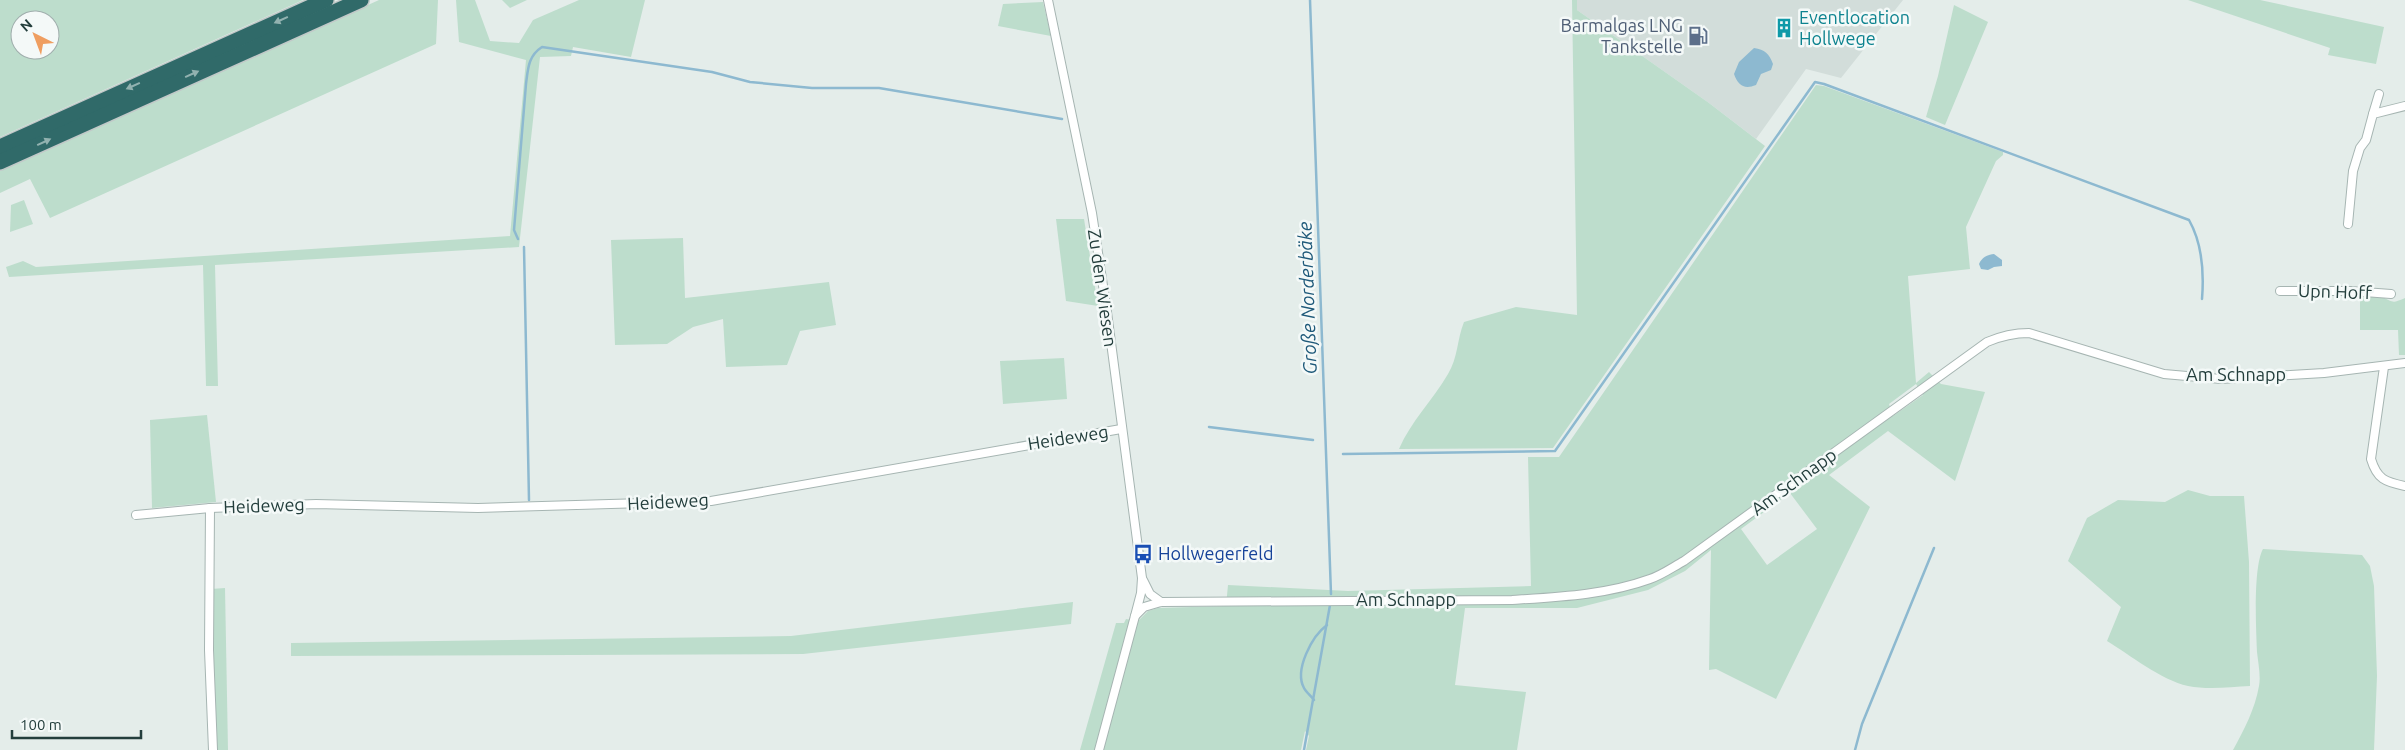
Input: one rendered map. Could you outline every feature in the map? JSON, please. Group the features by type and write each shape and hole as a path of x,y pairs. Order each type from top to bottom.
{"highway":[{"path":"0,147 326,0"},
{"path":"0,162 361,0"}],"street":[{"name":"Zu den Wiesen","path":"1048,0 1092,213 1142,578"},
{"path":"2348,224 2353,171 2360,148 2366,140 2379,94"},
{"path":"2373,114 2405,106"},
{"name":"Upn Hoff","path":"2280,291 2351,291 2391,294"},
{"name":"Am Schnapp","path":"1135,616 1144,608 1161,602 1512,600 1569,597 1622,588 1652,578 1684,560 1987,342 2002,335 2029,332 2164,374 2221,379 2405,364"},
{"path":"2384,367 2371,459 2376,473 2385,481 2405,486"},
{"name":"Heideweg","path":"136,515 210,508 316,504 478,508 711,501 1121,429"},
{"name":"Heideweg","path":"210,508 209,650 213,750"},
{"path":"1142,578 1150,594 1161,602"},
{"path":"1099,750 1141,593 1142,578"}],"shaded area":[{"path":"1577,0 1903,0 1841,78 1806,69 1756,139 1709,103 1577,10"}],"green space":[{"path":"0,0 303,0 0,137"},
{"path":"379,0 438,0 436,44 50,218 30,179 0,193 0,171"},
{"path":"456,0 475,0 490,41 519,43 533,20 579,0 645,0 631,57 573,47 571,56 540,57 519,247 215,265 218,386 206,386 203,265 9,277 6,267 23,261 36,267 510,236 526,60 459,42"},
{"path":"502,0 527,0 510,8"},
{"path":"1572,0 1577,0 1577,10 1709,103 1765,146 1553,448 1399,449 1410,429 1451,368 1464,322 1516,307 1577,315"},
{"path":"2188,0 2260,0 2384,27 2376,64 2328,55 2330,48"},
{"path":"1043,2 1051,36 998,26 1003,4"},
{"path":"1954,5 1988,22 1945,125 1926,117 1938,76"},
{"path":"1816,85 1824,86 2003,152 2003,155 1996,161 1966,227 1970,269 1908,276 1916,383 1929,372 1941,384 1985,392 1955,481 1888,431 1829,475 1870,507 1776,699 1716,669 1709,670 1711,550 1685,571 1648,590 1577,608 1465,608 1455,685 1526,692 1517,750 1306,750 1309,736 1305,731 1301,750 1080,750 1116,623 1124,623 1126,619 1138,621 1148,611 1158,608 1226,606 1228,585 1348,591 1531,586 1528,457 1559,457","holes":["1916,384 1923,395 1893,416 1889,404","1790,493 1817,529 1767,565 1741,529"]},
{"path":"24,200 33,224 10,232 11,205"},
{"path":"1056,219 1084,219 1098,306 1066,301"},
{"path":"683,238 685,298 829,282 836,325 800,331 787,365 726,367 723,319 693,327 667,344 615,345 611,240"},
{"path":"2360,294 2380,296 2393,302 2405,298 2405,355 2399,355 2398,330 2360,330"},
{"path":"1064,358 1067,399 1003,404 1000,361"},
{"path":"207,415 216,502 152,508 150,420"},
{"path":"2188,490 2210,496 2244,496 2249,562 2250,686 2203,688 2178,683 2157,673 2107,641 2121,607 2068,561 2087,518 2118,500 2165,502"},
{"path":"2263,549 2362,555 2370,566 2374,586 2377,676 2374,750 2233,750 2252,711 2259,686 2256,583"},
{"path":"225,588 228,750 208,750 211,589"},
{"path":"1073,602 1071,624 803,654 291,656 291,643 791,636"}],"water":[{"path":"1754,48 1766,53 1773,64 1771,70 1761,74 1756,85 1745,87 1737,81 1734,74 1739,62"},
{"path":"1994,254 2002,260 2002,266 1988,270 1981,269 1979,264 1982,260"}],"waterway":[{"name":"Große Norderbäke","path":"1310,0 1331,594"},
{"path":"518,239 514,230 528,68 534,54 542,47 712,72 750,82 812,88 879,88 1062,119"},
{"path":"1343,454 1555,451 1815,82 2189,220 2197,239 2201,259 2202,299"},
{"path":"524,247 529,500"},
{"path":"1209,427 1313,440"},
{"path":"1855,750 1862,724 1934,548"},
{"name":"Große Norderbäke","path":"1304,750 1330,605"},
{"name":"Große Norderbäke","path":"1314,700 1304,688 1301,672 1310,645 1327,625"}],"place":[{"name":"Eventlocation Hollwege","path":"1784,28"},
{"name":"Barmalgas LNG Tankstelle","path":"1698,36"},
{"name":"Hollwegerfeld","path":"1143,554"}]}
